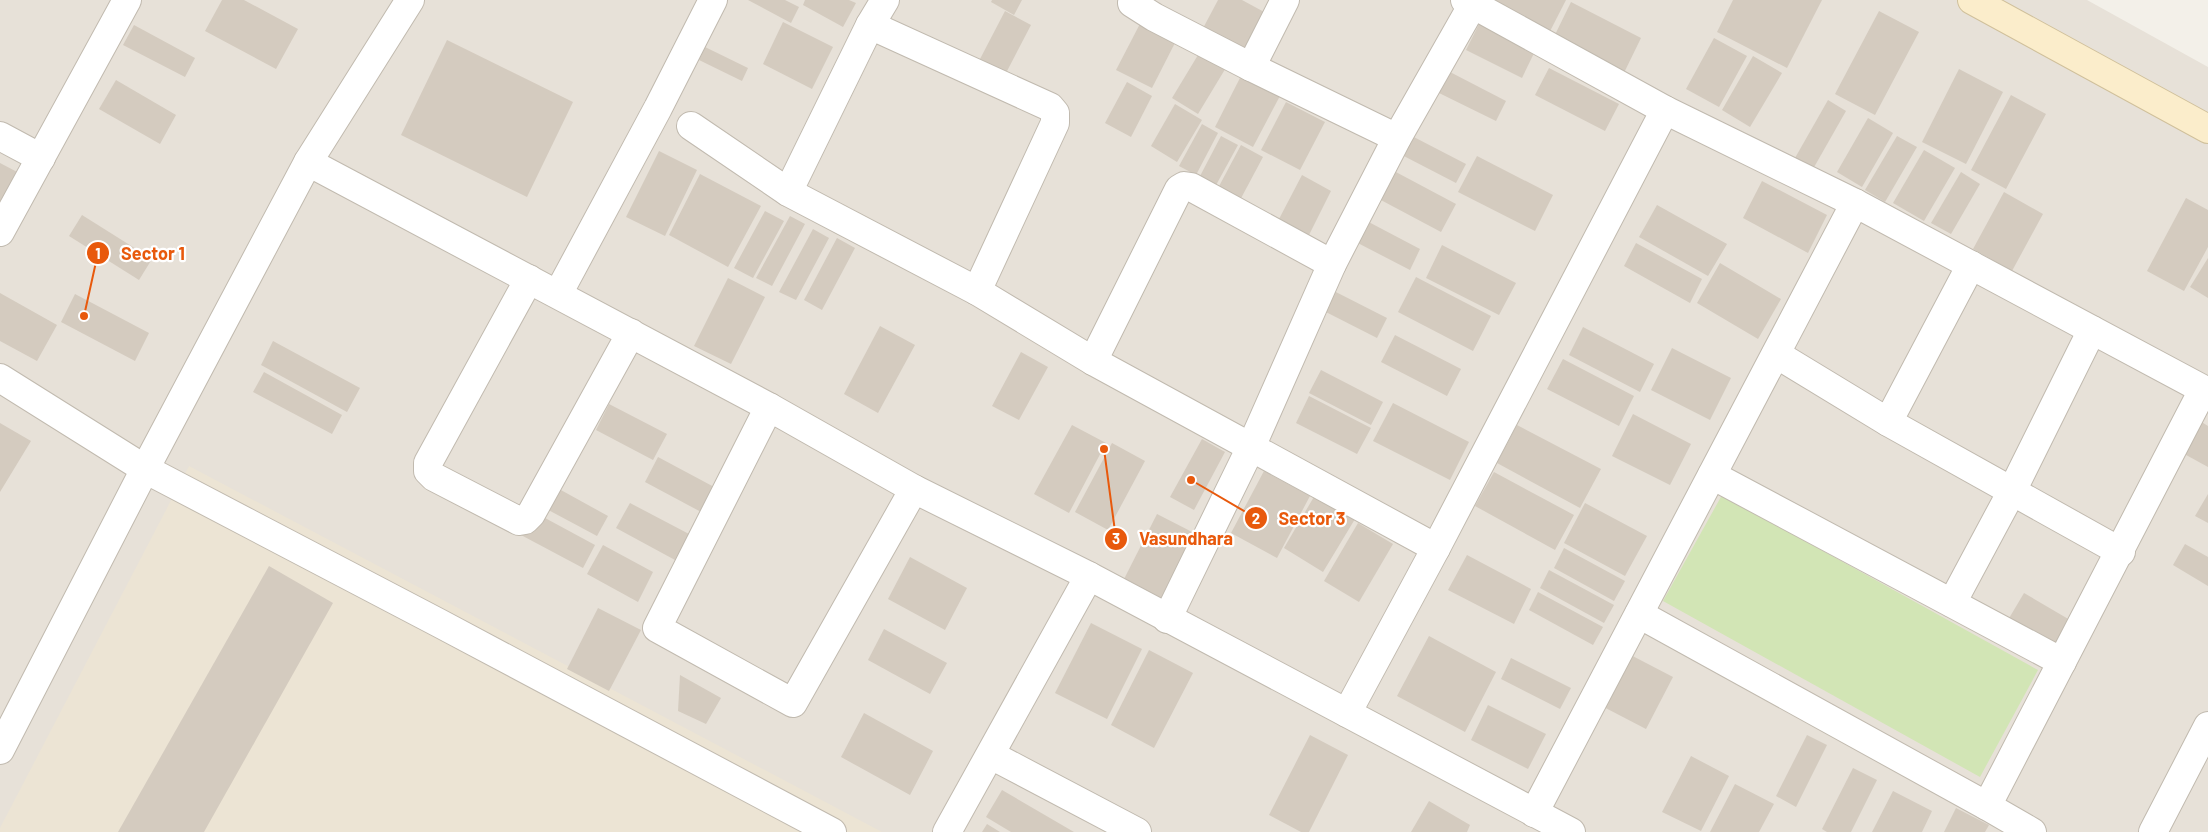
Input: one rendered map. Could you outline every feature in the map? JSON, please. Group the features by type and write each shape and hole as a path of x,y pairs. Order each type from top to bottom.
{"main road":[{"path":"1972,0 2208,129"}],"street":[{"path":"0,232 127,0"},
{"path":"0,750 145,469 308,162 410,0"},
{"path":"558,294 658,108 713,0"},
{"path":"788,192 870,25 885,0"},
{"path":"1251,67 1285,0"},
{"path":"1131,1 1154,17 1251,67 1397,138"},
{"path":"1167,619 1251,447 1332,264 1469,2 1665,110 1855,203 2206,391 1987,806"},
{"path":"870,25 1050,107 1055,114 1055,123 978,292"},
{"path":"1347,713 1436,548 1665,110"},
{"path":"691,126 788,192 978,292 1093,361 1436,548"},
{"path":"0,136 41,158"},
{"path":"308,162 769,407 914,489 1090,576 1167,619 1570,832"},
{"path":"1093,361 1179,189 1184,186 1191,187 1332,264"},
{"path":"1534,813 1855,203"},
{"path":"1888,422 1971,265"},
{"path":"530,279 428,463 428,471 434,478 520,521 525,520 531,514 631,333"},
{"path":"1952,604 2012,491 2092,330"},
{"path":"1776,354 1888,422 2121,552"},
{"path":"0,378 145,469 439,622 832,832"},
{"path":"769,407 657,628 793,703 914,489"},
{"path":"1712,475 2062,662"},
{"path":"947,832 1090,576"},
{"path":"1639,614 2032,832"},
{"path":"2153,832 2208,726"},
{"path":"991,755 1137,832"}],"shaded area":[{"path":"0,0 2087,0 2208,67 2208,832 0,832"},
{"path":"189,466 882,832 0,832 0,828"}],"green space":[{"path":"1722,495 2038,670 1980,777 1663,601"}],"building":[{"path":"222,0 244,0 298,29 276,69 205,31"},
{"path":"748,0 785,0 799,7 791,23"},
{"path":"805,0 849,0 856,3 843,27 803,5"},
{"path":"992,0 1022,0 1014,15 991,2"},
{"path":"1218,0 1242,0 1275,18 1252,60 1201,32"},
{"path":"1482,0 1566,0 1545,41"},
{"path":"1733,0 1822,0 1787,68 1717,32"},
{"path":"1571,2 1641,38 1620,81 1550,45"},
{"path":"1005,11 1031,25 1006,73 980,59"},
{"path":"1879,11 1919,32 1875,115 1835,94"},
{"path":"1143,18 1178,37 1152,88 1116,70"},
{"path":"1482,18 1537,47 1522,78 1466,50"},
{"path":"783,22 833,47 812,89 763,64"},
{"path":"134,25 195,58 185,77 123,45"},
{"path":"1714,38 1747,56 1719,107 1686,89"},
{"path":"447,40 573,102 527,197 401,135"},
{"path":"705,47 748,68 742,81 699,60"},
{"path":"1201,50 1227,66 1198,114 1172,98"},
{"path":"1753,56 1782,73 1750,127 1722,110"},
{"path":"1549,68 1619,104 1605,131 1535,95"},
{"path":"1959,69 2003,92 1966,164 1922,142"},
{"path":"1450,72 1506,101 1496,121 1439,93"},
{"path":"1242,74 1281,94 1253,147 1215,127"},
{"path":"116,80 176,115 160,144 99,109"},
{"path":"1127,82 1152,96 1131,137 1105,123"},
{"path":"2011,95 2046,114 2006,189 1971,170"},
{"path":"1828,100 1846,111 1813,169 1795,158"},
{"path":"1286,102 1325,122 1300,170 1261,150"},
{"path":"1175,104 1202,120 1177,162 1151,146"},
{"path":"1868,118 1893,133 1862,187 1837,172"},
{"path":"1202,124 1218,133 1196,175 1179,166"},
{"path":"1408,134 1466,164 1456,183 1398,153"},
{"path":"1221,136 1238,145 1215,187 1199,178"},
{"path":"1897,136 1917,147 1885,202 1865,190"},
{"path":"1241,145 1263,157 1239,202 1217,190"},
{"path":"1924,150 1955,168 1924,221 1893,203"},
{"path":"659,151 697,170 665,236 626,217"},
{"path":"1477,156 1553,195 1535,231 1458,192"},
{"path":"0,163 21,174 0,215"},
{"path":"1394,171 1456,204 1441,232 1379,199"},
{"path":"1961,172 1980,184 1951,234 1931,223"},
{"path":"700,174 761,206 728,267 669,235"},
{"path":"1302,175 1331,191 1309,235 1279,219"},
{"path":"1762,181 1827,215 1808,253 1743,218"},
{"path":"2004,192 2043,214 2012,271 1973,249"},
{"path":"2186,198 2208,210 2208,247 2184,291 2147,271"},
{"path":"1657,205 1727,244 1708,276 1639,237"},
{"path":"765,211 784,221 753,278 734,268"},
{"path":"82,215 152,259 139,280 69,236"},
{"path":"790,216 805,224 772,286 756,278"},
{"path":"1363,219 1420,249 1410,270 1352,240"},
{"path":"813,229 829,238 796,300 779,292"},
{"path":"837,238 855,248 822,310 804,300"},
{"path":"1636,243 1702,279 1690,303 1624,266"},
{"path":"1442,245 1516,283 1499,315 1426,278"},
{"path":"2208,258 2208,298 2190,287"},
{"path":"1720,263 1781,299 1758,339 1697,303"},
{"path":"1416,277 1491,316 1473,351 1398,312"},
{"path":"728,278 765,297 731,364 694,346"},
{"path":"1328,288 1387,318 1377,338 1318,308"},
{"path":"0,293 57,325 37,361 0,341"},
{"path":"75,294 149,333 135,361 61,322"},
{"path":"880,326 915,345 878,413 844,394"},
{"path":"1583,327 1654,364 1640,392 1569,355"},
{"path":"1395,335 1461,369 1447,396 1381,362"},
{"path":"273,341 360,388 347,412 261,365"},
{"path":"1672,348 1731,378 1710,420 1651,390"},
{"path":"1021,352 1048,367 1019,420 992,406"},
{"path":"1563,359 1634,396 1619,426 1547,389"},
{"path":"1321,370 1383,402 1371,425 1309,393"},
{"path":"264,372 342,415 332,434 253,392"},
{"path":"1309,396 1371,428 1357,454 1296,423"},
{"path":"1393,403 1469,442 1450,480 1373,441"},
{"path":"609,404 667,434 653,460 596,430"},
{"path":"1633,414 1691,444 1670,485 1612,456"},
{"path":"2195,418 2208,426 2208,467 2177,450"},
{"path":"0,423 31,441 0,492"},
{"path":"1072,425 1106,443 1069,513 1034,494"},
{"path":"1517,425 1601,469 1580,508 1497,463"},
{"path":"1202,439 1225,452 1194,510 1170,497"},
{"path":"1112,443 1145,461 1108,530 1075,512"},
{"path":"658,457 716,488 703,513 645,482"},
{"path":"1264,471 1310,496 1277,558 1231,533"},
{"path":"1494,472 1574,515 1555,550 1475,506"},
{"path":"550,484 608,516 597,536 539,505"},
{"path":"2208,494 2208,523 2195,516"},
{"path":"1315,495 1355,519 1323,572 1284,548"},
{"path":"630,503 689,534 675,560 616,528"},
{"path":"1585,503 1647,536 1625,576 1564,543"},
{"path":"534,512 595,545 583,568 521,535"},
{"path":"1157,514 1200,536 1163,607 1121,585"},
{"path":"1358,523 1393,544 1359,602 1324,581"},
{"path":"2185,544 2208,557 2208,586 2173,565"},
{"path":"603,545 653,572 638,602 587,574"},
{"path":"1564,548 1625,581 1614,601 1554,568"},
{"path":"1467,555 1531,589 1514,624 1448,590"},
{"path":"910,557 967,588 945,630 888,599"},
{"path":"269,566 333,603 204,832 118,832"},
{"path":"1549,570 1614,605 1604,623 1540,588"},
{"path":"1538,592 1603,627 1593,645 1529,610"},
{"path":"2024,593 2070,620 2052,652 2005,625"},
{"path":"598,608 641,630 609,691 567,669"},
{"path":"1091,623 1142,649 1107,719 1055,693"},
{"path":"884,629 947,663 930,694 868,660"},
{"path":"1429,636 1496,672 1465,732 1397,696"},
{"path":"1149,650 1193,673 1154,748 1111,725"},
{"path":"1623,651 1673,677 1646,729 1596,703"},
{"path":"1511,658 1571,688 1560,709 1501,679"},
{"path":"680,675 721,698 706,724 678,711"},
{"path":"1488,705 1546,734 1528,769 1471,740"},
{"path":"864,713 933,751 910,795 841,757"},
{"path":"1310,735 1348,755 1309,832 1301,832 1269,815"},
{"path":"1807,735 1827,745 1796,807 1776,796"},
{"path":"1691,756 1729,776 1701,831 1662,812"},
{"path":"1853,768 1877,780 1851,832 1827,832 1822,829"},
{"path":"1735,784 1774,804 1759,832 1710,832"},
{"path":"1002,790 1074,832 1011,832 986,817"},
{"path":"1893,791 1932,811 1922,832 1872,832"},
{"path":"1429,801 1470,825 1467,832 1411,832"},
{"path":"1956,808 1989,825 1985,832 1944,832"},
{"path":"987,824 1000,832 982,832"}],"place":[{"name":"Sector 1","path":"84,316"},
{"name":"Vasundhara","path":"1104,449"},
{"name":"Sector 3","path":"1191,480"}]}
